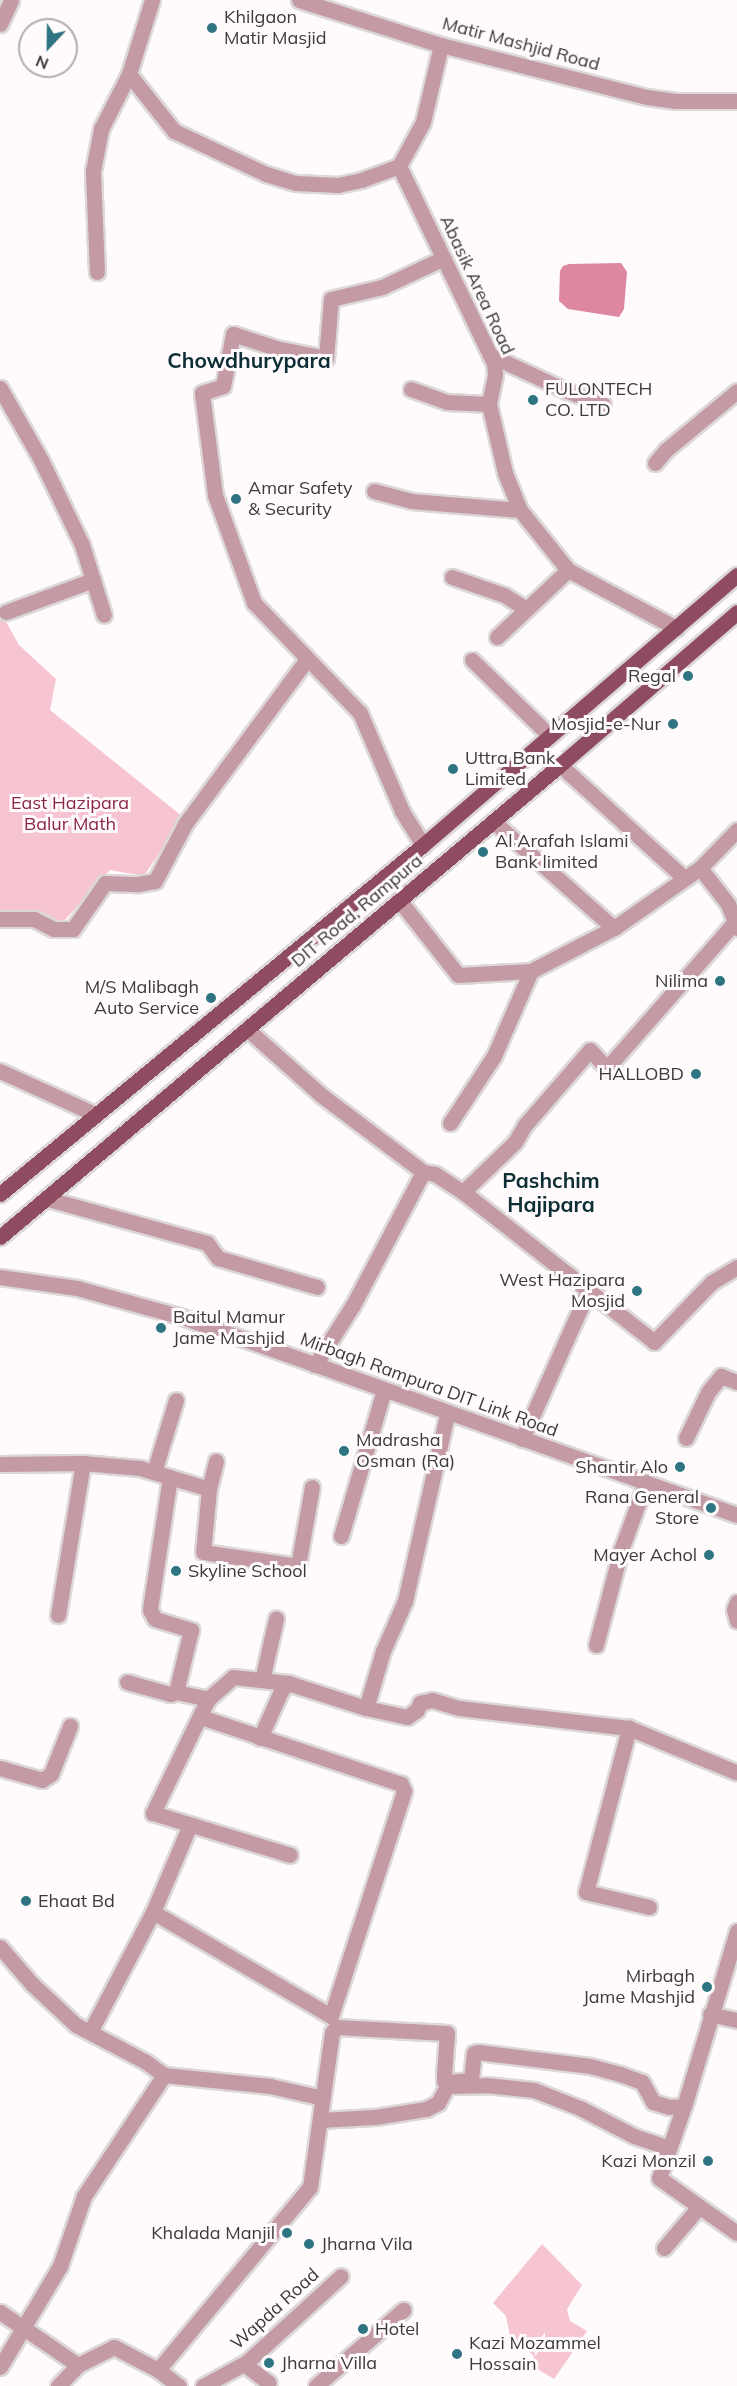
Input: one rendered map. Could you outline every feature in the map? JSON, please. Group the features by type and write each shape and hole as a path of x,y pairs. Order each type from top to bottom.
{"main road":[{"name":"DIT Road, Rampura","path":"0,1194 423,845 737,575"},
{"name":"DIT Road, Rampura","path":"0,1237 494,822 737,612"}],"street":[{"path":"0,24 11,0"},
{"path":"97,272 93,171 101,129 129,74 152,0"},
{"name":"Matir Mashjid Road","path":"300,0 441,45 647,97 676,101 737,102"},
{"path":"129,74 174,131 266,174 314,186 361,180 399,166 423,122 441,45"},
{"name":"Abasik Area Road","path":"399,166 490,355 495,375 489,404 505,473 520,510 568,570 676,628"},
{"path":"423,845 402,811 360,713 254,603 214,495 202,393 223,386 233,334 276,348 326,358 331,300 382,287 444,258"},
{"path":"490,355 603,405"},
{"path":"0,388 41,460 77,534 104,615"},
{"path":"411,389 447,402 489,404"},
{"path":"655,463 666,450 737,392"},
{"path":"374,491 411,501 520,510"},
{"path":"497,637 568,570"},
{"path":"452,578 497,592 526,609"},
{"path":"6,612 93,580"},
{"path":"0,919 34,919 54,929 73,929 105,883 138,884 155,881 186,824 307,659"},
{"path":"472,660 550,736"},
{"path":"560,765 684,878"},
{"path":"494,822 614,928"},
{"path":"399,900 458,975 531,971 614,928 700,868 737,830"},
{"path":"464,1192 515,1142 525,1125 590,1050 607,1068 736,925 728,904 700,868"},
{"path":"450,1123 494,1056 531,971"},
{"path":"247,1029 321,1095 423,1172 435,1174 464,1192 654,1342 712,1282 737,1267"},
{"path":"0,1071 95,1114"},
{"path":"315,1365 353,1305 423,1172"},
{"path":"48,1199 207,1243 218,1258 317,1287"},
{"name":"Mirbagh Rampura DIT Link Road","path":"0,1277 44,1282 111,1296 182,1317 447,1414 737,1515"},
{"path":"522,1439 588,1289"},
{"path":"686,1438 708,1392 721,1376 737,1382"},
{"path":"341,1536 384,1390"},
{"path":"154,1472 176,1400"},
{"path":"366,1708 383,1651 405,1601 447,1414"},
{"path":"216,1461 209,1489 203,1552 298,1566 312,1487"},
{"path":"58,1615 83,1463"},
{"path":"0,1464 83,1463 140,1468 209,1489"},
{"path":"170,1477 150,1610 155,1619 191,1630 176,1692"},
{"path":"596,1645 621,1550 646,1482"},
{"path":"737,1602 734,1609 737,1621"},
{"path":"262,1680 276,1619"},
{"path":"290,1855 153,1813 208,1700 233,1677 288,1683 366,1708 407,1717 417,1710 420,1703 432,1700 477,1710 629,1728 736,1772"},
{"path":"127,1682 170,1694 176,1692 208,1700"},
{"path":"260,1738 281,1691 288,1683"},
{"path":"153,1912 331,2016 404,1786 201,1717"},
{"path":"0,1768 42,1780 51,1774 70,1726"},
{"path":"629,1728 586,1892 649,1908"},
{"path":"90,2032 153,1912 190,1825"},
{"path":"737,1931 684,2106 659,2178 698,2208 737,2233"},
{"path":"0,1947 57,2010 76,2025 164,2075 270,2086 323,2098"},
{"path":"710,2014 737,2020"},
{"path":"158,2370 310,2187 332,2033 336,2027 447,2033 444,2081 448,2082 471,2080 474,2053 478,2052 590,2066 642,2082 653,2102 669,2107 684,2106"},
{"path":"0,2367 60,2266 84,2196 164,2075"},
{"path":"320,2120 375,2117 426,2109 438,2103 447,2086 486,2085 534,2090 580,2108 634,2136 668,2148"},
{"path":"664,2248 698,2208"},
{"name":"Wapda Road","path":"202,2386 244,2364 341,2276"},
{"path":"316,2386 403,2310"},
{"path":"0,2312 78,2365"},
{"path":"58,2386 78,2365 114,2347 158,2370 179,2386"},
{"path":"244,2364 269,2383"}],"green space":[{"name":"East Hazipara Balur Math","path":"0,611 19,645 56,679 50,710 183,817 144,876 110,870 57,929 0,914"},
{"path":"542,2244 582,2285 567,2309 570,2321 587,2331 554,2379 531,2365 534,2356 510,2336 506,2316 493,2303"}],"shaded area":[{"path":"621,263 627,272 624,309 619,317 568,309 559,301 560,271 563,266"}],"place":[{"name":"Khilgaon Matir Masjid","path":"212,28"},
{"name":"FULONTECH CO. LTD","path":"533,400"},
{"name":"Amar Safety & Security","path":"236,499"},
{"name":"Regal","path":"688,676"},
{"name":"Mosjid-e-Nur","path":"673,724"},
{"name":"Uttra Bank Limited","path":"453,769"},
{"name":"Al Arafah Islami Bank limited","path":"483,852"},
{"name":"Nilima","path":"720,981"},
{"name":"M/S Malibagh Auto Service","path":"211,998"},
{"name":"HALLOBD","path":"696,1074"},
{"name":"West Hazipara Mosjid","path":"637,1291"},
{"name":"Baitul Mamur Jame Mashjid","path":"161,1328"},
{"name":"Madrasha Osman (Ra)","path":"344,1451"},
{"name":"Shantir Alo","path":"680,1467"},
{"name":"Rana General Store","path":"711,1508"},
{"name":"Mayer Achol","path":"709,1555"},
{"name":"Skyline School","path":"176,1571"},
{"name":"Ehaat Bd","path":"26,1901"},
{"name":"Mirbagh Jame Mashjid","path":"707,1987"},
{"name":"Kazi Monzil","path":"708,2161"},
{"name":"Khalada Manjil","path":"287,2233"},
{"name":"Jharna Vila","path":"309,2244"},
{"name":"Hotel","path":"363,2329"},
{"name":"Kazi Mozammel Hossain","path":"457,2354"},
{"name":"Jharna Villa","path":"269,2363"}],"district":[{"name":"Chowdhurypara","path":"249,360"},
{"name":"Pashchim Hajipara","path":"551,1192"}]}
